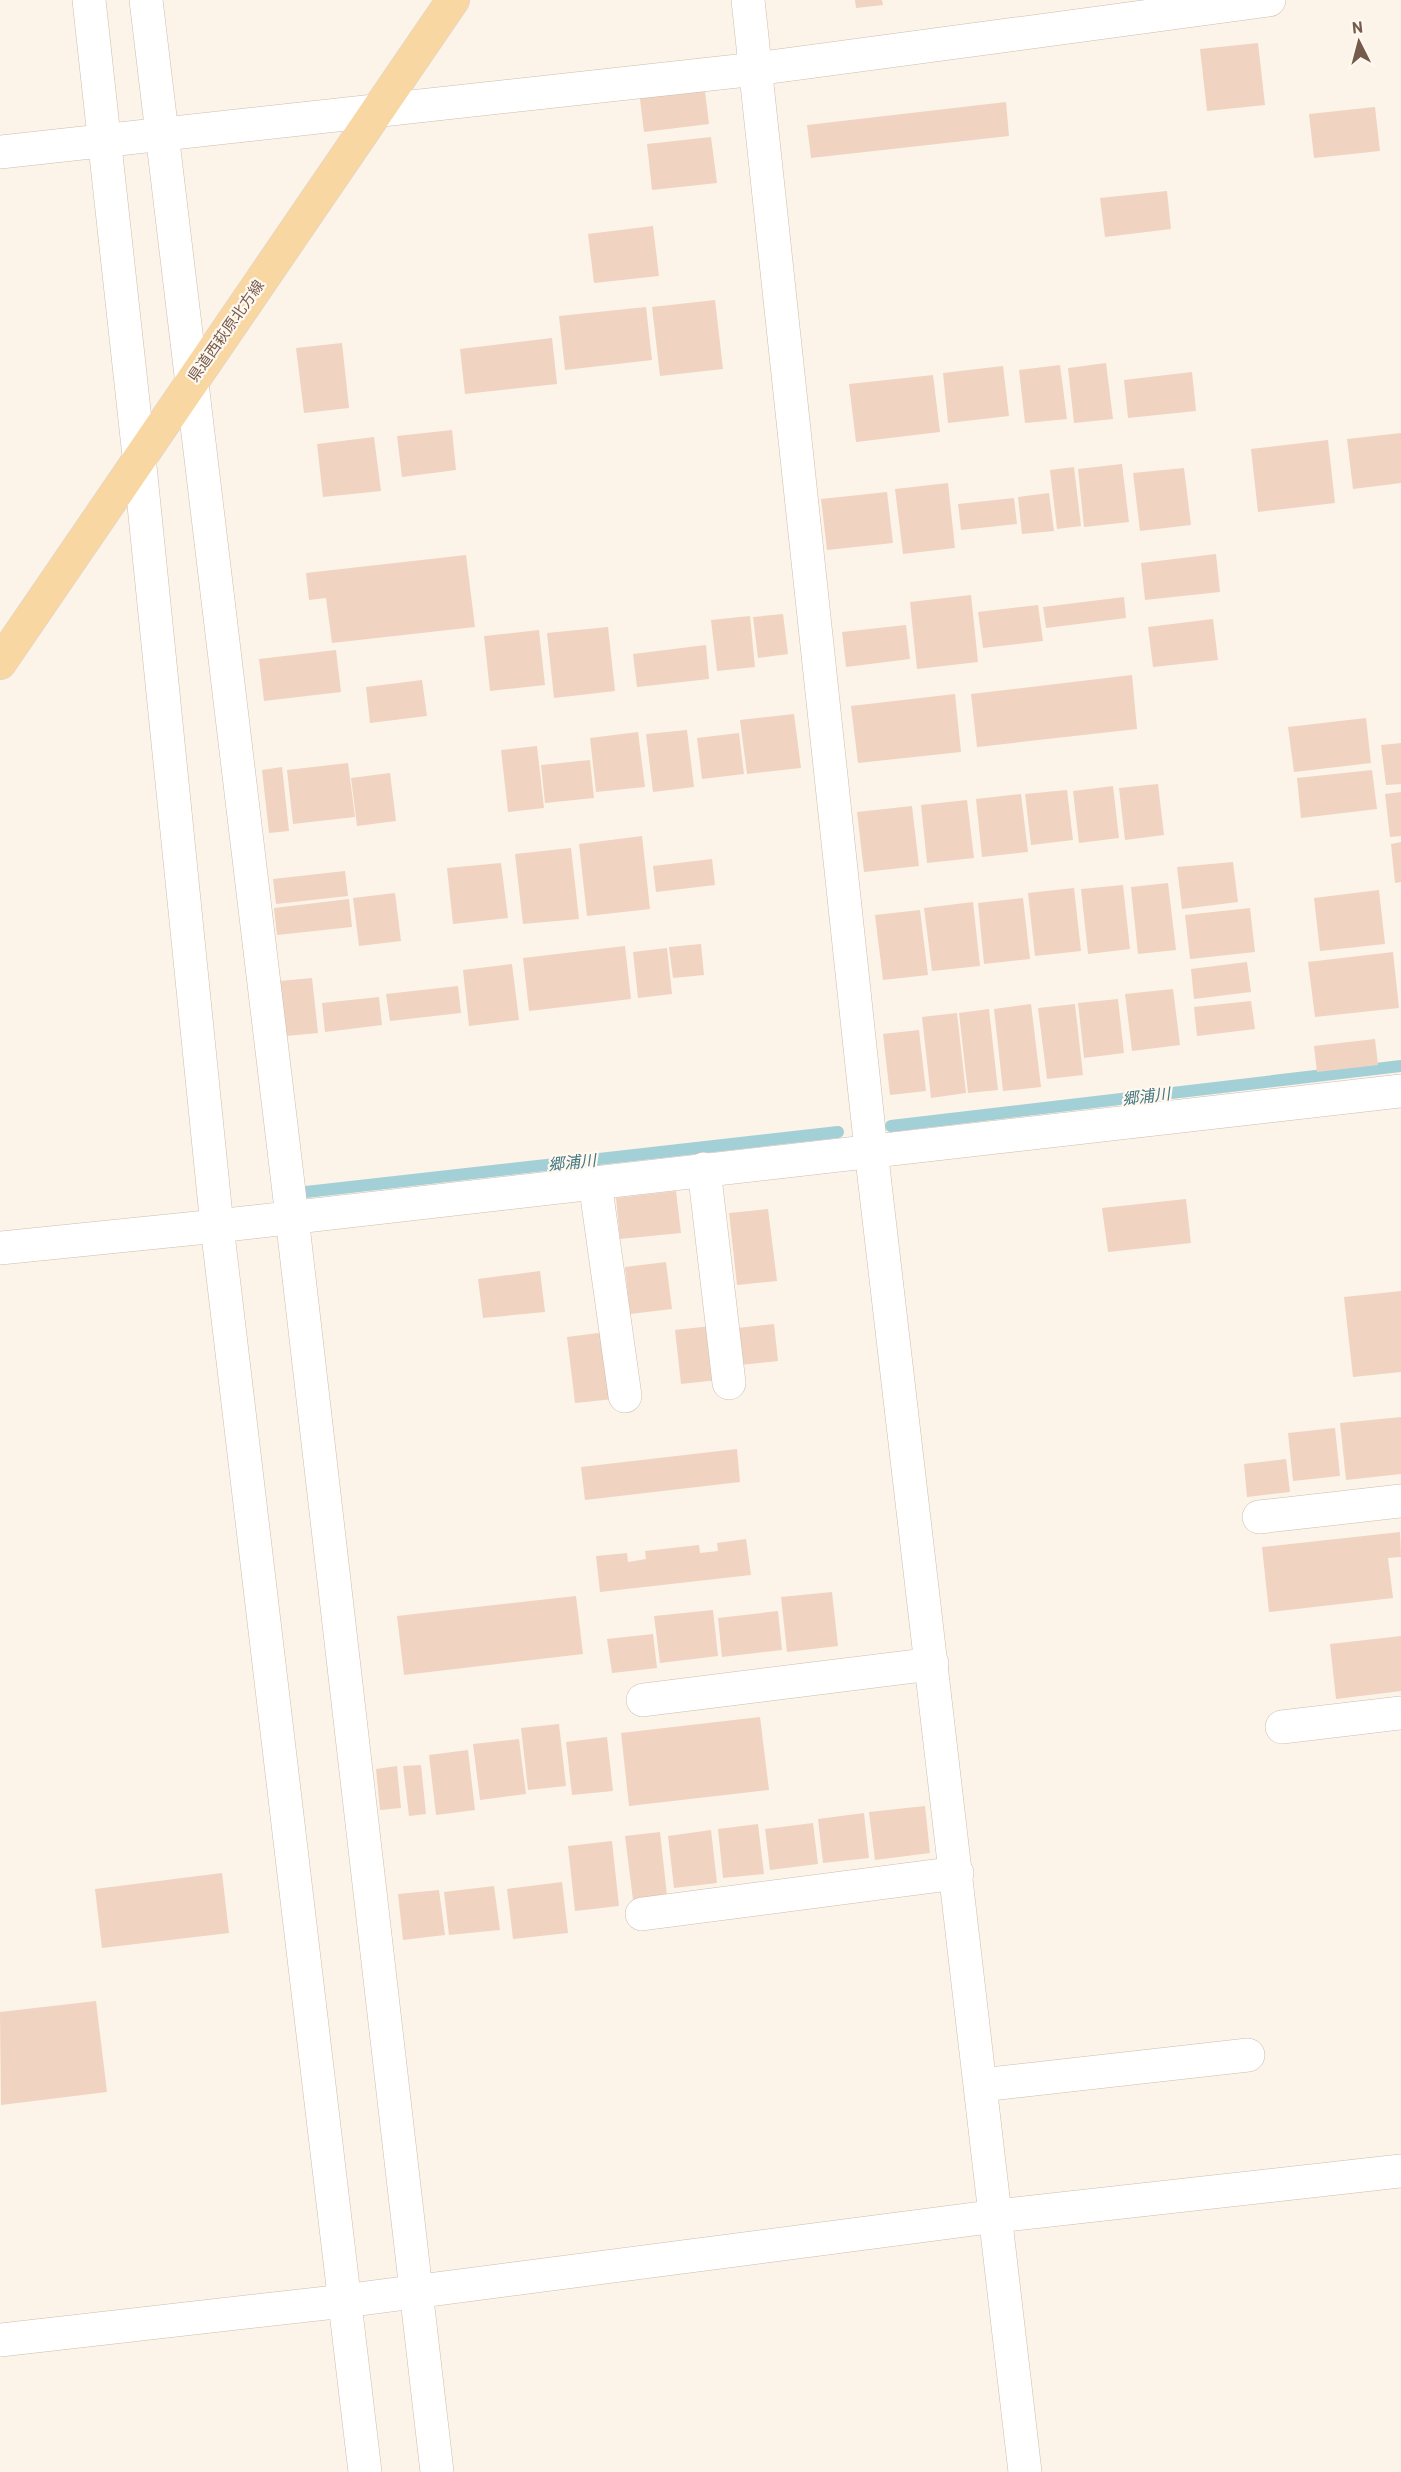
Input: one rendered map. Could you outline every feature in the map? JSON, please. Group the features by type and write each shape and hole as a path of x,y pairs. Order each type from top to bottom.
{"main road":[{"name":"県道西萩原北方線","path":"0,663 139,456 453,0"}],"street":[{"path":"89,0 139,456 217,1226 365,2472"},
{"path":"146,0 292,1217 437,2472"},
{"path":"748,0 872,1150 1025,2472"},
{"path":"0,152 756,69 1269,0"},
{"path":"0,1248 217,1226 1401,1090"},
{"path":"704,1169 729,1383"},
{"path":"595,1182 625,1396"},
{"path":"1260,1517 1401,1501"},
{"path":"644,1700 932,1664"},
{"path":"1282,1727 1401,1713"},
{"path":"642,1914 957,1873"},
{"path":"981,2085 1248,2055"},
{"path":"0,2340 344,2301 997,2216 1401,2172"}],"building":[{"path":"855,0 882,0 883,5 856,8"},
{"path":"1258,43 1265,105 1207,111 1200,49"},
{"path":"704,83 709,124 644,132 639,91"},
{"path":"1006,102 1009,136 811,158 807,125"},
{"path":"1375,107 1380,151 1314,158 1309,114"},
{"path":"711,137 717,183 652,190 647,144"},
{"path":"1167,191 1171,229 1105,237 1100,198"},
{"path":"653,226 659,276 594,283 588,234"},
{"path":"715,300 723,369 660,376 652,307"},
{"path":"646,307 652,360 565,370 559,316"},
{"path":"552,338 557,384 465,394 460,349"},
{"path":"342,343 349,408 304,413 296,348"},
{"path":"1106,363 1113,419 1074,423 1068,368"},
{"path":"1060,365 1067,419 1025,423 1019,370"},
{"path":"1003,366 1009,416 948,423 943,373"},
{"path":"1192,372 1196,411 1128,418 1124,380"},
{"path":"933,375 940,432 856,442 849,384"},
{"path":"452,430 456,470 402,477 397,436"},
{"path":"1401,433 1401,483 1353,489 1347,439"},
{"path":"374,437 381,491 323,497 317,444"},
{"path":"1328,440 1335,503 1258,512 1251,449"},
{"path":"1122,464 1129,522 1084,527 1078,469"},
{"path":"1074,467 1081,526 1057,529 1050,470"},
{"path":"1184,468 1191,525 1140,531 1133,473"},
{"path":"948,483 955,548 903,554 895,489"},
{"path":"887,492 893,543 827,550 821,499"},
{"path":"1049,493 1054,531 1022,534 1018,497"},
{"path":"1014,498 1017,524 961,530 958,504"},
{"path":"1216,554 1220,592 1145,600 1141,563"},
{"path":"466,555 475,627 332,643 326,598 309,600 306,573"},
{"path":"971,595 978,662 917,669 910,602"},
{"path":"1124,597 1126,618 1046,628 1043,607"},
{"path":"1038,605 1043,641 983,648 978,612"},
{"path":"783,614 788,654 758,658 753,617"},
{"path":"750,616 755,667 717,671 711,620"},
{"path":"1213,619 1218,660 1153,667 1148,627"},
{"path":"906,625 910,659 846,667 842,632"},
{"path":"608,627 615,691 554,698 547,633"},
{"path":"539,630 545,685 490,691 484,636"},
{"path":"706,645 709,679 637,687 633,654"},
{"path":"336,650 341,692 264,701 259,659"},
{"path":"1132,675 1137,729 977,747 971,694"},
{"path":"422,680 427,716 370,723 366,687"},
{"path":"955,694 961,752 858,763 851,706"},
{"path":"794,714 801,768 747,774 740,720"},
{"path":"1366,718 1371,763 1294,772 1288,727"},
{"path":"687,730 694,787 653,792 646,734"},
{"path":"638,732 645,787 596,792 590,738"},
{"path":"739,733 744,774 702,779 697,738"},
{"path":"1401,743 1401,784 1386,785 1381,745"},
{"path":"537,746 544,808 508,812 501,750"},
{"path":"590,760 594,798 545,803 541,765"},
{"path":"348,763 355,817 293,824 287,770"},
{"path":"282,767 289,831 269,833 262,770"},
{"path":"1372,770 1377,809 1301,818 1297,778"},
{"path":"390,773 396,821 357,826 351,778"},
{"path":"1158,784 1164,835 1125,840 1119,788"},
{"path":"1113,786 1119,838 1079,843 1073,791"},
{"path":"1067,790 1073,840 1031,845 1025,794"},
{"path":"1401,792 1401,836 1390,837 1385,794"},
{"path":"1021,794 1028,852 982,857 976,799"},
{"path":"967,800 974,858 927,863 921,805"},
{"path":"912,806 919,866 864,872 857,812"},
{"path":"642,836 650,909 587,916 579,844"},
{"path":"1401,842 1401,882 1395,883 1391,844"},
{"path":"571,848 579,919 523,924 515,854"},
{"path":"712,859 715,885 656,892 653,866"},
{"path":"1233,862 1238,902 1182,909 1177,867"},
{"path":"501,863 508,918 453,924 447,868"},
{"path":"345,871 348,896 276,904 273,879"},
{"path":"1168,883 1176,950 1138,954 1131,887"},
{"path":"1123,885 1130,949 1088,954 1081,889"},
{"path":"1074,888 1081,951 1035,956 1028,893"},
{"path":"1379,890 1385,944 1320,951 1314,898"},
{"path":"395,893 401,941 359,946 353,898"},
{"path":"1023,898 1030,959 984,964 978,903"},
{"path":"349,899 352,927 277,935 274,908"},
{"path":"973,902 980,966 932,971 924,908"},
{"path":"1250,908 1255,952 1190,959 1185,915"},
{"path":"920,910 928,975 883,980 875,915"},
{"path":"701,944 704,975 673,978 669,947"},
{"path":"625,946 631,999 529,1011 523,958"},
{"path":"667,948 672,994 638,998 633,952"},
{"path":"1393,952 1399,1008 1315,1017 1308,962"},
{"path":"1247,962 1251,992 1194,999 1191,969"},
{"path":"512,964 519,1020 469,1026 463,970"},
{"path":"312,978 318,1033 286,1036 280,981"},
{"path":"458,986 461,1013 390,1021 386,994"},
{"path":"1173,989 1180,1045 1132,1051 1125,994"},
{"path":"379,997 382,1025 325,1032 322,1003"},
{"path":"1118,999 1124,1053 1084,1058 1078,1003"},
{"path":"1251,1001 1255,1029 1197,1036 1194,1007"},
{"path":"1031,1004 1041,1087 1003,1091 994,1009"},
{"path":"1075,1004 1083,1075 1047,1079 1038,1008"},
{"path":"989,1009 998,1090 968,1093 959,1013"},
{"path":"957,1013 966,1093 931,1098 922,1017"},
{"path":"919,1030 926,1091 890,1095 883,1034"},
{"path":"1375,1039 1378,1065 1317,1072 1314,1046"},
{"path":"676,1191 681,1233 620,1239 616,1198"},
{"path":"1186,1199 1191,1243 1108,1252 1102,1208"},
{"path":"768,1209 777,1281 737,1285 729,1213"},
{"path":"666,1262 672,1309 630,1314 625,1267"},
{"path":"540,1271 545,1312 483,1318 478,1279"},
{"path":"1401,1291 1401,1372 1353,1377 1344,1297"},
{"path":"774,1324 778,1361 741,1365 738,1328"},
{"path":"711,1326 718,1380 681,1384 675,1330"},
{"path":"606,1332 614,1399 575,1403 567,1337"},
{"path":"1401,1417 1401,1474 1346,1480 1340,1423"},
{"path":"1335,1428 1340,1476 1293,1481 1288,1433"},
{"path":"737,1449 740,1482 585,1500 581,1467"},
{"path":"1286,1459 1290,1492 1247,1497 1244,1464"},
{"path":"1400,1532 1401,1557 1388,1558 1393,1598 1269,1612 1262,1547"},
{"path":"746,1539 751,1575 600,1592 596,1556 627,1553 628,1562 646,1559 645,1551 699,1545 700,1553 718,1551 717,1543"},
{"path":"832,1592 838,1646 787,1652 781,1597"},
{"path":"576,1596 583,1654 404,1675 397,1616"},
{"path":"713,1610 718,1656 660,1663 654,1616"},
{"path":"778,1611 782,1650 722,1657 718,1618"},
{"path":"653,1634 657,1668 612,1673 607,1639"},
{"path":"1401,1636 1401,1691 1336,1699 1330,1644"},
{"path":"760,1717 769,1790 629,1806 621,1733"},
{"path":"559,1724 566,1786 528,1790 521,1728"},
{"path":"607,1737 613,1791 572,1795 566,1742"},
{"path":"519,1739 526,1794 480,1800 473,1744"},
{"path":"468,1750 475,1810 436,1815 429,1755"},
{"path":"421,1765 426,1814 409,1816 403,1766"},
{"path":"397,1766 401,1808 380,1810 376,1769"},
{"path":"925,1806 930,1853 875,1860 869,1812"},
{"path":"864,1813 869,1858 823,1863 818,1819"},
{"path":"813,1823 818,1864 770,1870 765,1829"},
{"path":"758,1824 764,1874 723,1878 718,1829"},
{"path":"711,1830 717,1883 674,1888 668,1836"},
{"path":"660,1832 667,1896 633,1900 625,1836"},
{"path":"612,1841 619,1906 575,1911 568,1846"},
{"path":"222,1873 229,1933 102,1948 95,1889"},
{"path":"562,1882 568,1933 513,1939 507,1889"},
{"path":"494,1886 500,1930 449,1935 444,1892"},
{"path":"439,1890 445,1935 403,1940 398,1894"},
{"path":"96,2001 107,2092 1,2105 0,2012"}],"waterway":[{"name":"郷浦川","path":"891,1126 1401,1066"},
{"name":"郷浦川","path":"306,1192 838,1132"}]}
